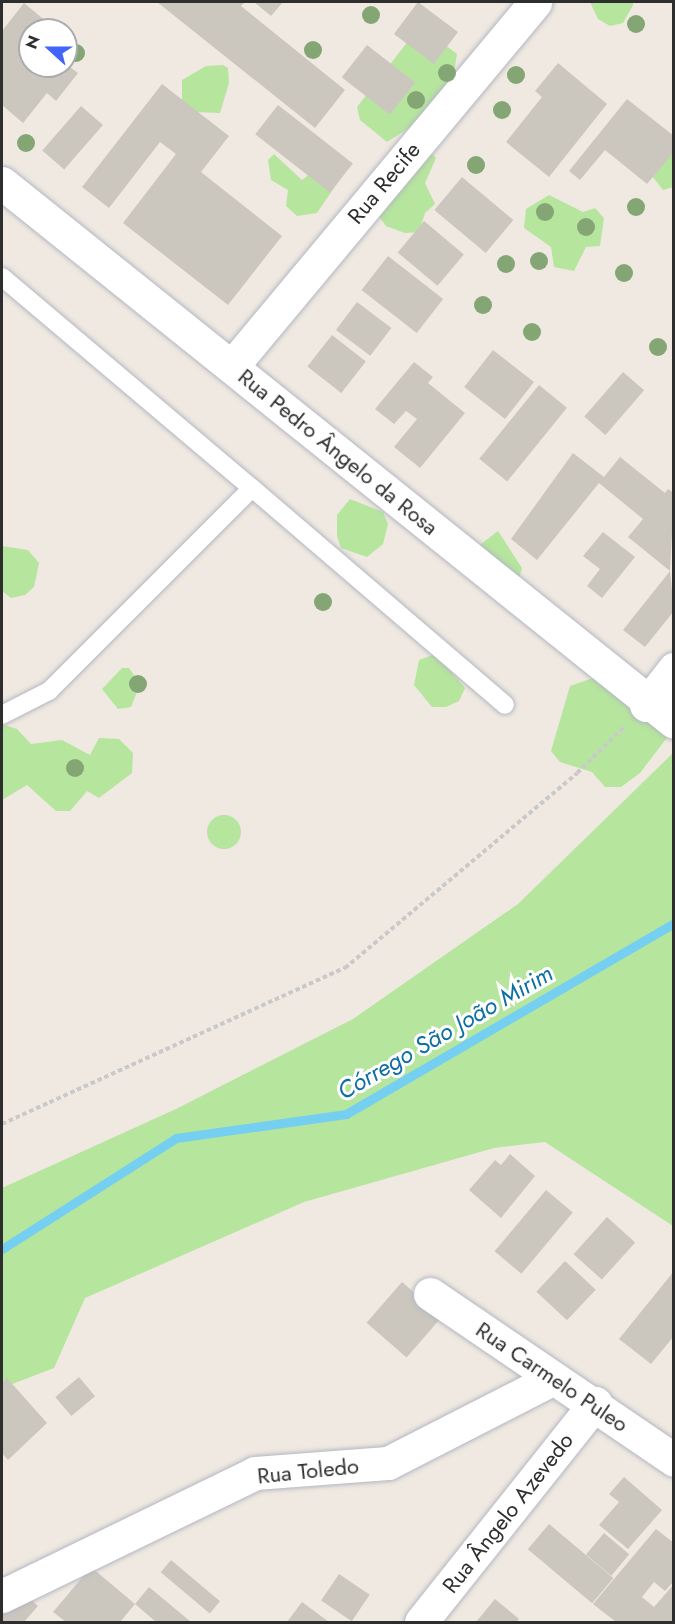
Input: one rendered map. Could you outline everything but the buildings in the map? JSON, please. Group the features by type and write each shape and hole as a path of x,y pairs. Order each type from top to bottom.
{"street":[{"name":"Rua Recife","path":"233,365 535,2"},
{"name":"Rua Pedro Ângelo da Rosa","path":"2,183 233,365 646,705 674,722"},
{"path":"646,705 674,669"},
{"name":"Rua Carmelo Puleo","path":"430,1294 549,1380 595,1403 674,1460"},
{"name":"Rua Toledo","path":"2,1596 255,1473 388,1462 549,1380"},
{"name":"Rua Ângelo Azevedo","path":"421,1623 595,1403"}],"lane":[{"path":"2,277 505,705"},
{"path":"2,715 49,691 252,488"}],"path":[{"path":"2,1124 345,968 577,773 646,705"}],"green space":[{"path":"590,2 633,2 633,5 623,23 610,26 598,19"},
{"path":"436,38 457,54 453,79 409,128 387,142 360,120 357,107 409,40"},
{"path":"223,65 228,68 229,83 220,113 193,112 182,103 182,80 206,66"},
{"path":"673,139 673,187 663,190 652,176"},
{"path":"426,148 436,158 425,183 435,204 425,213 419,232 405,233 386,226 374,210"},
{"path":"274,154 302,180 310,174 344,173 317,213 297,216 286,206 288,190 271,180 268,160"},
{"path":"549,195 583,212 595,208 604,218 600,246 586,247 574,271 554,267 551,247 524,228 526,209"},
{"path":"350,499 383,512 388,524 383,544 367,557 341,548 337,536 337,515"},
{"path":"498,531 522,568 518,581 477,547"},
{"path":"2,546 28,550 39,563 34,587 25,595 11,598 2,591"},
{"path":"436,654 465,688 459,701 446,707 432,707 414,685 419,660"},
{"path":"122,668 129,668 140,684 131,707 118,709 102,689"},
{"path":"596,677 669,735 640,773 621,787 605,787 592,772 560,762 551,751 570,686"},
{"path":"2,724 17,729 31,744 62,740 90,755 99,738 119,739 133,753 132,773 99,798 87,791 70,811 56,811 27,785 2,800"},
{"path":"673,753 673,1226 545,1142 494,1148 304,1202 85,1298 54,1368 2,1388 2,1188 176,1109 353,1019 518,904"},
{"path":"224,815 236,820 241,832 236,844 224,849 212,844 207,832 212,820"}],"waterway":[{"name":"Córrego São João Mirim","path":"2,1249 176,1138 346,1114 674,923"}]}
